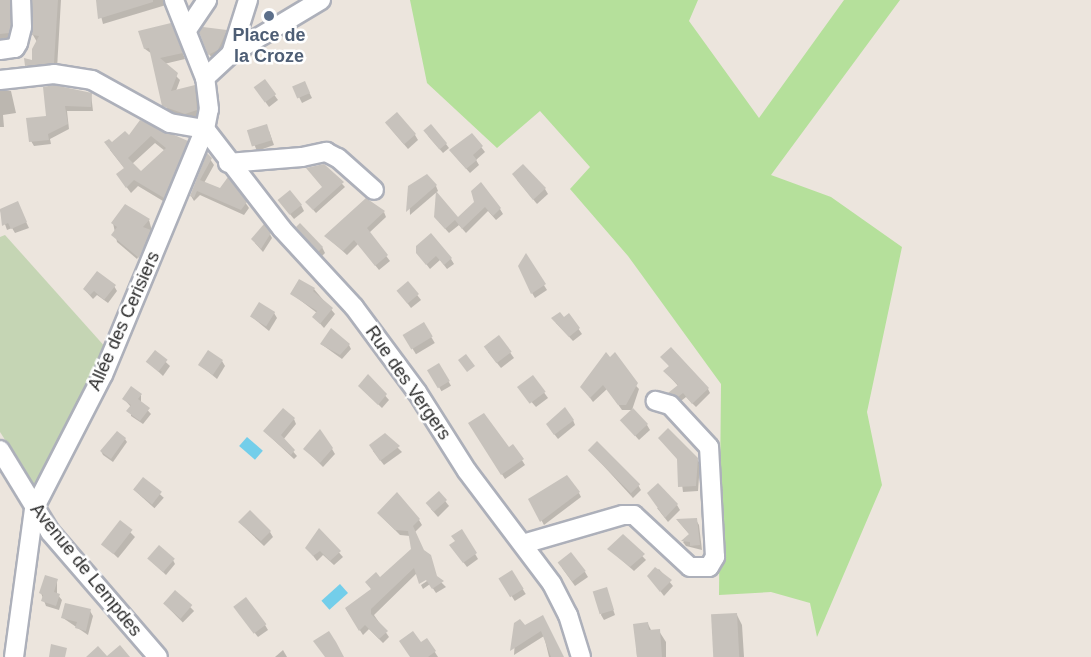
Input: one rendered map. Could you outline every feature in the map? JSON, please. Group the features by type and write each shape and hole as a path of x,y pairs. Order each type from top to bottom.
{"street":[{"path":"21,0 22,27 18,43 15,48 0,50 1,80 54,74 92,80 170,123 205,129 208,109 205,78 174,0"},
{"path":"187,30 207,0"},
{"path":"231,54 248,0"},
{"path":"205,78 231,54 321,0"},
{"name":"Rue des Vergers","path":"205,129 228,163 378,338 467,471 522,544 568,615 581,657"},
{"name":"Allée des Cerisiers","path":"14,657 34,509 103,375 205,129"},
{"path":"228,163 302,158 326,152 338,158 374,190"},
{"path":"522,544 623,514 634,515 690,567 709,567 715,557 709,447 670,405 656,401"},
{"name":"Avenue de Lempdes","path":"0,450 50,532 158,657"},
{"path":"27,551 35,540 50,532"}],"green space":[{"path":"410,0 698,0 689,21 759,118 844,0 900,0 771,175 831,197 902,247 867,412 882,485 817,637 810,603 771,592 719,595 721,384 628,256 570,189 590,167 540,111 497,148 427,83"},
{"path":"5,235 107,349 42,485 33,483 0,432 0,237"}],"water":[{"path":"247,437 263,451 255,460 239,446"},
{"path":"340,584 348,593 329,610 321,601"}],"building":[{"path":"0,0 10,0 9,33 0,34"},
{"path":"32,0 58,0 54,63 25,66 24,58 32,60 32,49 39,36 32,35"},
{"path":"96,0 153,0 153,2 98,19"},
{"path":"171,23 183,53 160,58 178,73 171,91 195,85 197,110 185,114 162,106 149,48 144,49 138,31"},
{"path":"203,27 227,30 218,50 208,55 199,32"},
{"path":"265,79 276,94 265,103 254,87"},
{"path":"305,81 310,93 297,98 292,86"},
{"path":"54,85 92,93 91,107 65,106 68,124 48,134 49,140 29,142 26,118 46,116 43,87"},
{"path":"397,112 416,134 404,144 385,122"},
{"path":"140,120 188,141 164,198 134,180 126,188 116,174 124,168 104,142 109,139 112,142 125,131 129,135","holes":["151,136 166,148 141,171 128,158"]},
{"path":"267,124 272,140 252,146 247,130"},
{"path":"431,124 447,143 439,150 423,130"},
{"path":"472,133 483,146 473,155 477,160 466,169 449,150"},
{"path":"207,153 212,158 200,180 220,188 228,177 247,202 241,210 197,191 194,198 190,196"},
{"path":"324,164 344,182 313,210 305,202 322,187 306,168"},
{"path":"523,164 546,188 533,200 512,174"},
{"path":"427,174 437,185 406,212 408,186"},
{"path":"481,182 501,208 493,216 485,207 462,229 455,220 445,229 434,217 436,191 458,217 474,202 471,191"},
{"path":"290,190 302,205 290,215 278,200"},
{"path":"366,198 385,211 367,228 388,255 375,266 354,240 343,251 324,236"},
{"path":"18,201 27,222 11,229 8,223 2,226 0,209"},
{"path":"125,204 150,219 143,227 151,230 139,258 111,235 117,227 111,223"},
{"path":"300,223 323,247 318,252 296,227"},
{"path":"264,224 271,233 261,249 251,239"},
{"path":"431,233 452,258 444,265 436,256 426,265 416,253 416,246"},
{"path":"526,253 546,284 531,294 518,266"},
{"path":"97,271 116,285 104,300 94,291 90,295 83,289"},
{"path":"299,279 315,288 313,291 333,308 320,324 312,317 317,311 290,294"},
{"path":"408,281 419,294 407,304 397,291"},
{"path":"259,302 275,312 266,326 250,316"},
{"path":"560,312 564,317 569,313 580,328 569,337 551,318"},
{"path":"424,322 433,337 411,349 403,335"},
{"path":"331,328 350,344 340,355 320,344"},
{"path":"499,335 512,352 496,363 484,346"},
{"path":"671,347 709,388 692,404 683,393 678,397 668,393 678,385 663,371 669,366 660,357"},
{"path":"155,350 168,360 158,372 146,362"},
{"path":"208,350 223,360 213,375 198,365"},
{"path":"606,352 610,357 615,352 638,383 626,405 618,405 603,385 590,398 580,387"},
{"path":"466,354 475,366 467,372 458,360"},
{"path":"439,363 450,381 438,388 427,370"},
{"path":"368,374 387,394 378,405 358,386"},
{"path":"533,375 546,392 530,404 517,387"},
{"path":"131,386 142,394 138,399 150,408 140,421 126,411 131,405 122,399"},
{"path":"565,407 574,420 554,435 546,424"},
{"path":"283,408 295,418 281,435 295,450 291,455 263,431"},
{"path":"633,408 648,424 635,436 620,420"},
{"path":"484,413 509,447 513,444 524,459 501,475 468,423"},
{"path":"668,428 698,458 696,486 678,487 677,459 658,438"},
{"path":"320,429 333,448 320,463 303,449"},
{"path":"117,431 126,438 111,459 100,451"},
{"path":"385,433 400,446 380,461 369,445"},
{"path":"597,441 640,484 631,493 588,450"},
{"path":"567,475 580,492 540,522 528,499"},
{"path":"143,477 162,492 152,504 133,490"},
{"path":"658,483 678,504 665,518 647,493"},
{"path":"439,491 447,500 434,512 426,503"},
{"path":"397,492 420,519 413,526 424,550 431,555 437,576 444,581 432,589 426,580 419,584 414,568 371,609 371,614 388,631 379,639 365,625 359,631 345,608 371,589 365,582 376,572 380,577 411,549 408,531 395,530 377,513"},
{"path":"250,510 271,531 261,541 238,522"},
{"path":"697,518 700,545 690,546 690,542 681,541 689,534 676,519"},
{"path":"120,520 133,530 114,554 101,544"},
{"path":"319,528 341,551 330,561 320,551 313,556 305,548"},
{"path":"462,529 477,553 463,563 449,545 455,541 451,536"},
{"path":"623,534 645,554 630,567 607,549"},
{"path":"159,545 175,559 163,572 147,559"},
{"path":"571,552 586,571 572,581 558,562"},
{"path":"655,567 672,580 660,592 647,576"},
{"path":"512,570 524,589 510,597 498,578"},
{"path":"45,575 58,579 54,592 60,594 56,606 41,601 43,595 39,593"},
{"path":"607,587 614,610 600,614 593,591"},
{"path":"175,590 192,605 181,619 163,604"},
{"path":"246,597 266,624 254,634 233,607"},
{"path":"65,603 91,609 86,631 75,628 77,622 61,618"},
{"path":"737,613 739,657 713,657 711,614"},
{"path":"543,615 564,657 551,657 541,631 510,651 514,623 520,619 525,625"},
{"path":"648,622 649,630 660,629 662,657 637,657 633,624"},
{"path":"329,631 344,657 325,657 313,641"},
{"path":"413,631 421,642 427,638 436,651 428,657 410,657 399,641"},
{"path":"51,644 67,648 65,657 49,657"},
{"path":"120,645 130,657 86,657 98,646 107,656"}],"place":[{"name":"Place de la Croze","path":"269,16"}]}
